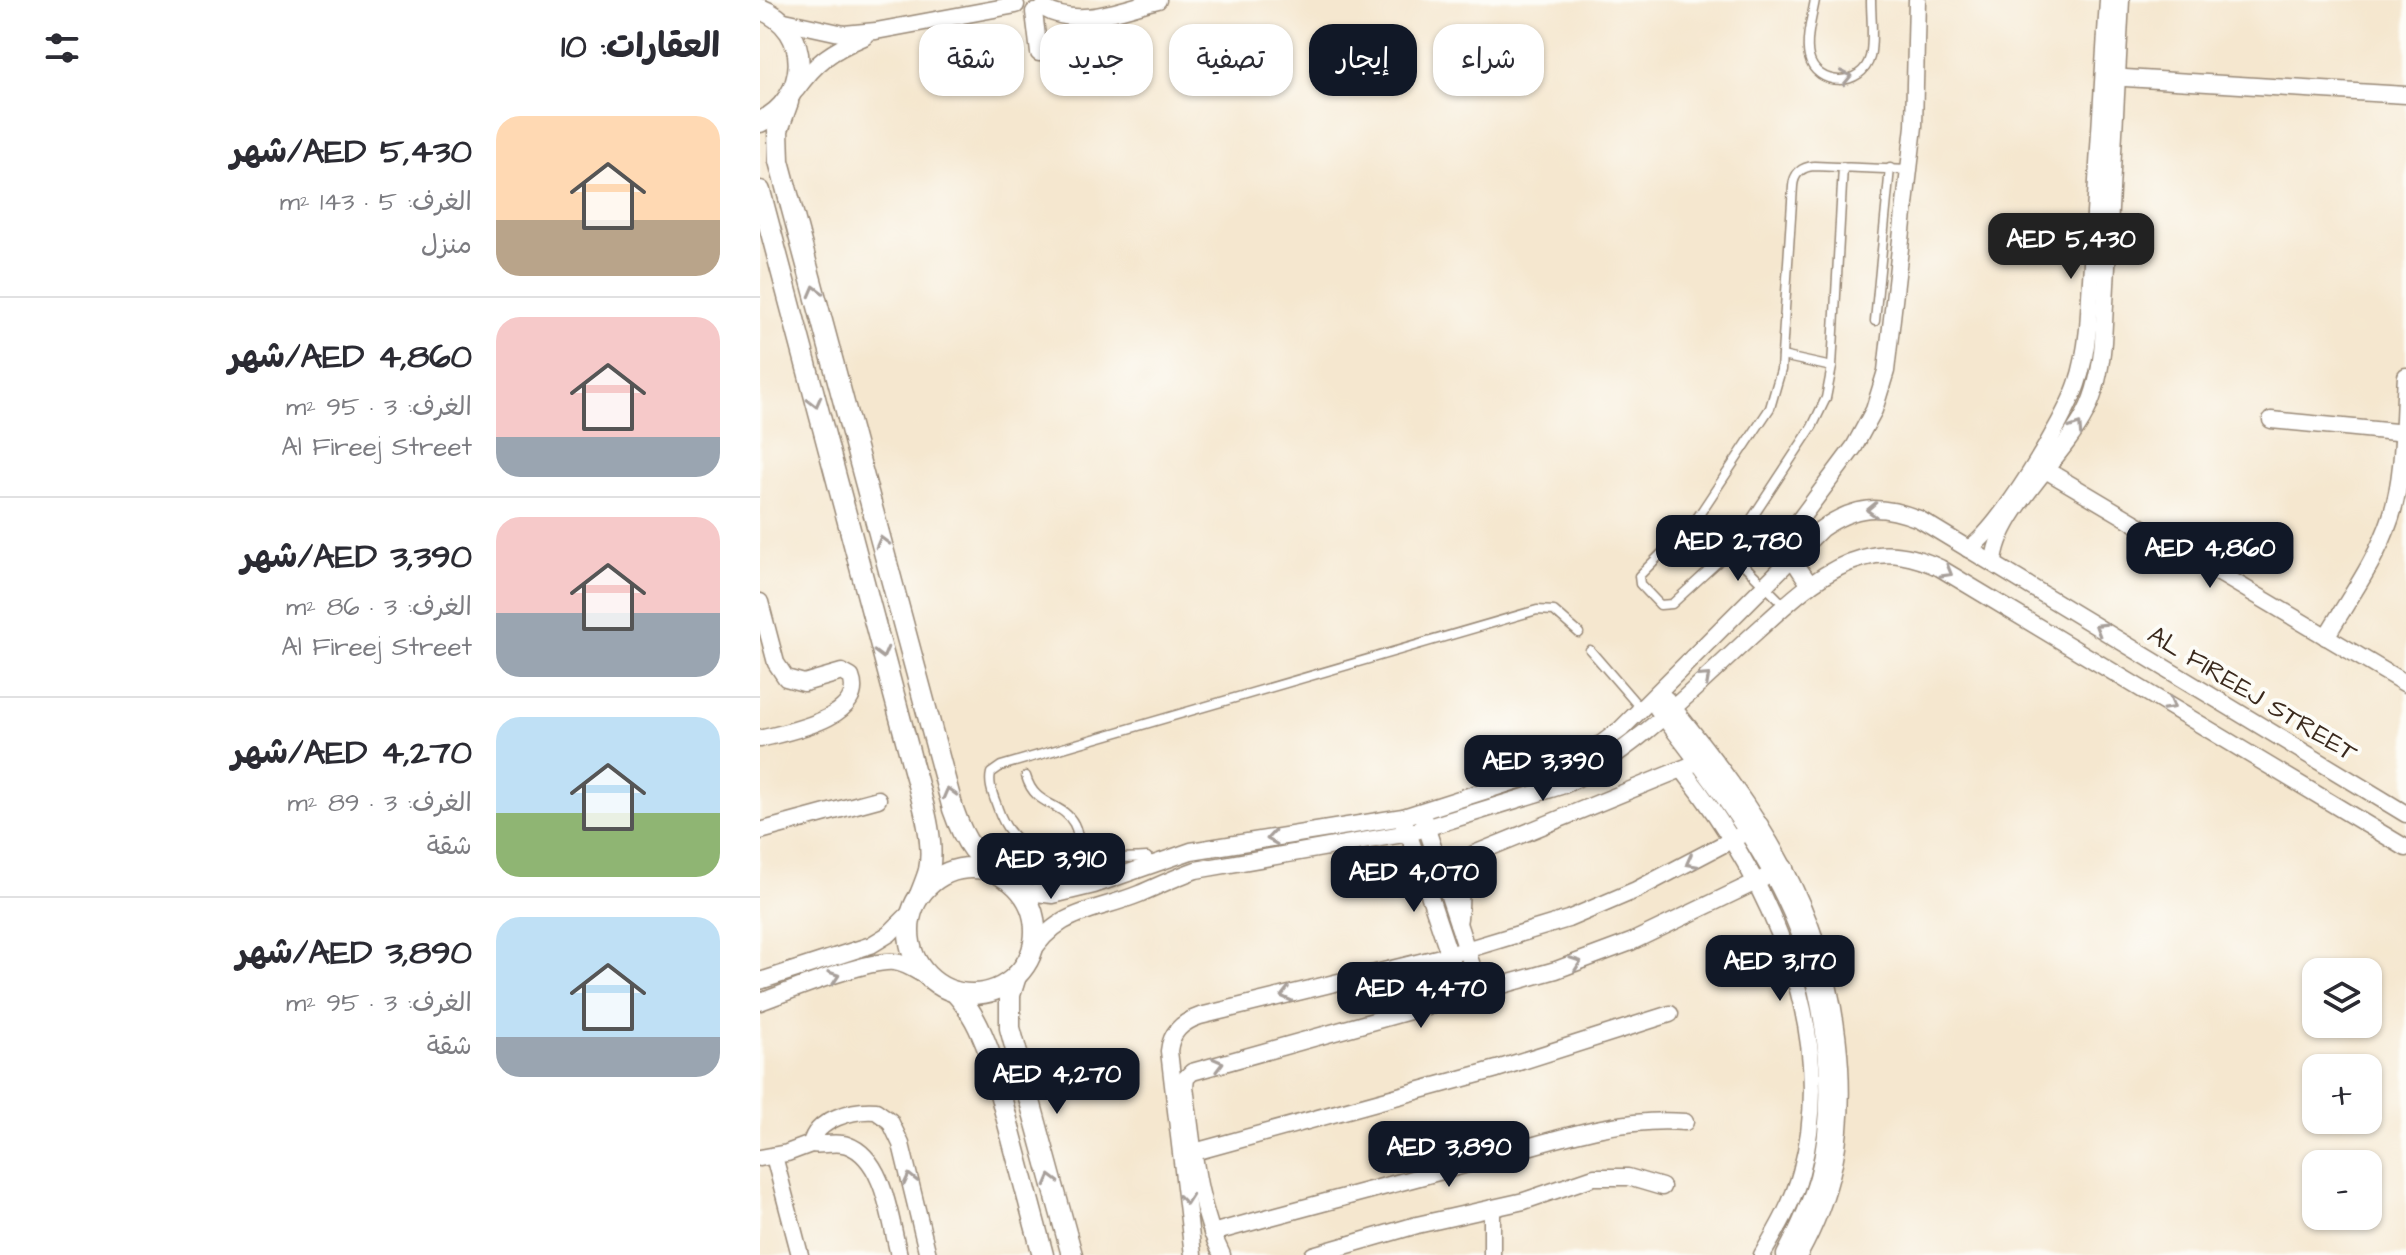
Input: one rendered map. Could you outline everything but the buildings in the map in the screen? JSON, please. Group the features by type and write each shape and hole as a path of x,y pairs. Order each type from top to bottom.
{"street":[{"path":"970,13 991,0"},
{"path":"767,12 844,34 876,31 1015,2 1024,11 1042,7 1062,17 1082,18 1158,0"},
{"path":"1810,585 1792,557 1788,540 1792,529 1854,447 1881,391 1889,350 1915,101 1917,0"},
{"path":"1994,564 1995,546 2041,466 2077,385 2096,330 2115,2"},
{"path":"1039,53 1042,7"},
{"path":"767,12 789,30 799,55 797,83 778,130 779,161 953,809 960,829 978,858 1013,885 1030,906 1034,940 1010,995 1010,1028 1072,1255"},
{"path":"760,122 779,111 812,67 829,53 876,31"},
{"path":"2110,77 2406,95"},
{"path":"760,191 927,829 929,872 916,903 909,940 919,967 929,978"},
{"path":"2326,637 2384,535 2396,496 2404,432 2406,376"},
{"path":"2271,420 2404,432"},
{"path":"1968,549 1991,531 2041,466"},
{"path":"2041,466 2406,684"},
{"name":"AL FIREEJ STREET","path":"1029,957 1041,937 1061,922 1196,870 1406,825 1422,812 1556,768 1601,744 1651,700 1821,529 1838,517 1857,510 1878,508 1919,519 2406,814"},
{"name":"AL FIREEJ STREET","path":"1013,885 1053,895 1094,885 1191,851 1406,825 1427,828 1539,795 1587,774 1630,744 1810,585 1845,564 1864,557 1903,555 1940,568 2406,848"},
{"path":"760,602 776,663 786,678 804,683 842,672 849,675 854,683 848,701 832,717 760,739"},
{"path":"1651,700 1667,711 1706,760 1747,832 1756,883 1782,941 1806,1033 1811,1082 1809,1128 1801,1171 1787,1209 1762,1255"},
{"path":"1458,923 1462,870 1474,854 1706,760"},
{"path":"1682,769 1747,832 1778,871 1829,1030 1840,1079 1838,1147 1822,1205 1799,1255"},
{"path":"760,831 878,799"},
{"path":"1422,812 1481,993"},
{"path":"1406,825 1464,998"},
{"path":"1222,1255 1212,1233 1188,1153 1169,1051 1173,1035 1184,1023 1200,1016 1449,955 1532,931 1603,905 1747,832"},
{"path":"1191,851 1196,870"},
{"path":"1147,865 1149,889"},
{"path":"760,981 871,945 889,934 938,878 960,869 983,869 1013,885"},
{"path":"1193,1255 1185,1083 1192,1072 1556,970 1631,942 1778,871"},
{"path":"760,1002 846,973 893,962 909,966 955,992 971,1010 989,1052 1043,1255"},
{"path":"955,992 988,992 1016,976"},
{"path":"1188,1153 1497,1069 1670,1014"},
{"path":"1785,1255 1805,1214 1823,1158 1829,1030"},
{"path":"811,1144 812,1137 825,1125 844,1114 876,1111 890,1121 901,1144 928,1255"},
{"path":"1212,1233 1570,1136 1632,1123 1661,1120 1685,1122"},
{"path":"800,1255 767,1157 811,1144 832,1143 849,1146 871,1162 880,1180 899,1255"},
{"path":"1313,1255 1417,1225 1492,1208 1594,1177 1628,1177 1662,1187"},
{"path":"1492,1208 1492,1255"}],"lane":[{"path":"1815,0 1809,56 1819,73 1839,80 1852,78 1868,64 1871,0"},
{"path":"1843,167 1832,367 1826,398 1812,427 1731,550 1672,604 1663,606 1640,584 1639,576 1697,518 1770,408 1778,383 1794,180 1797,174 1807,167 1843,167 1890,168 1909,170"},
{"path":"1875,321 1890,168"},
{"path":"1782,356 1832,367"},
{"path":"1697,518 1785,606"},
{"path":"1147,865 1147,857 1080,856 1039,852 1025,846 1013,836 1001,817 990,785 994,770 1537,610 1554,611 1579,633"},
{"path":"1590,650 1651,700"},
{"path":"1026,776 1037,797 1062,811 1076,826 1080,856"}]}
